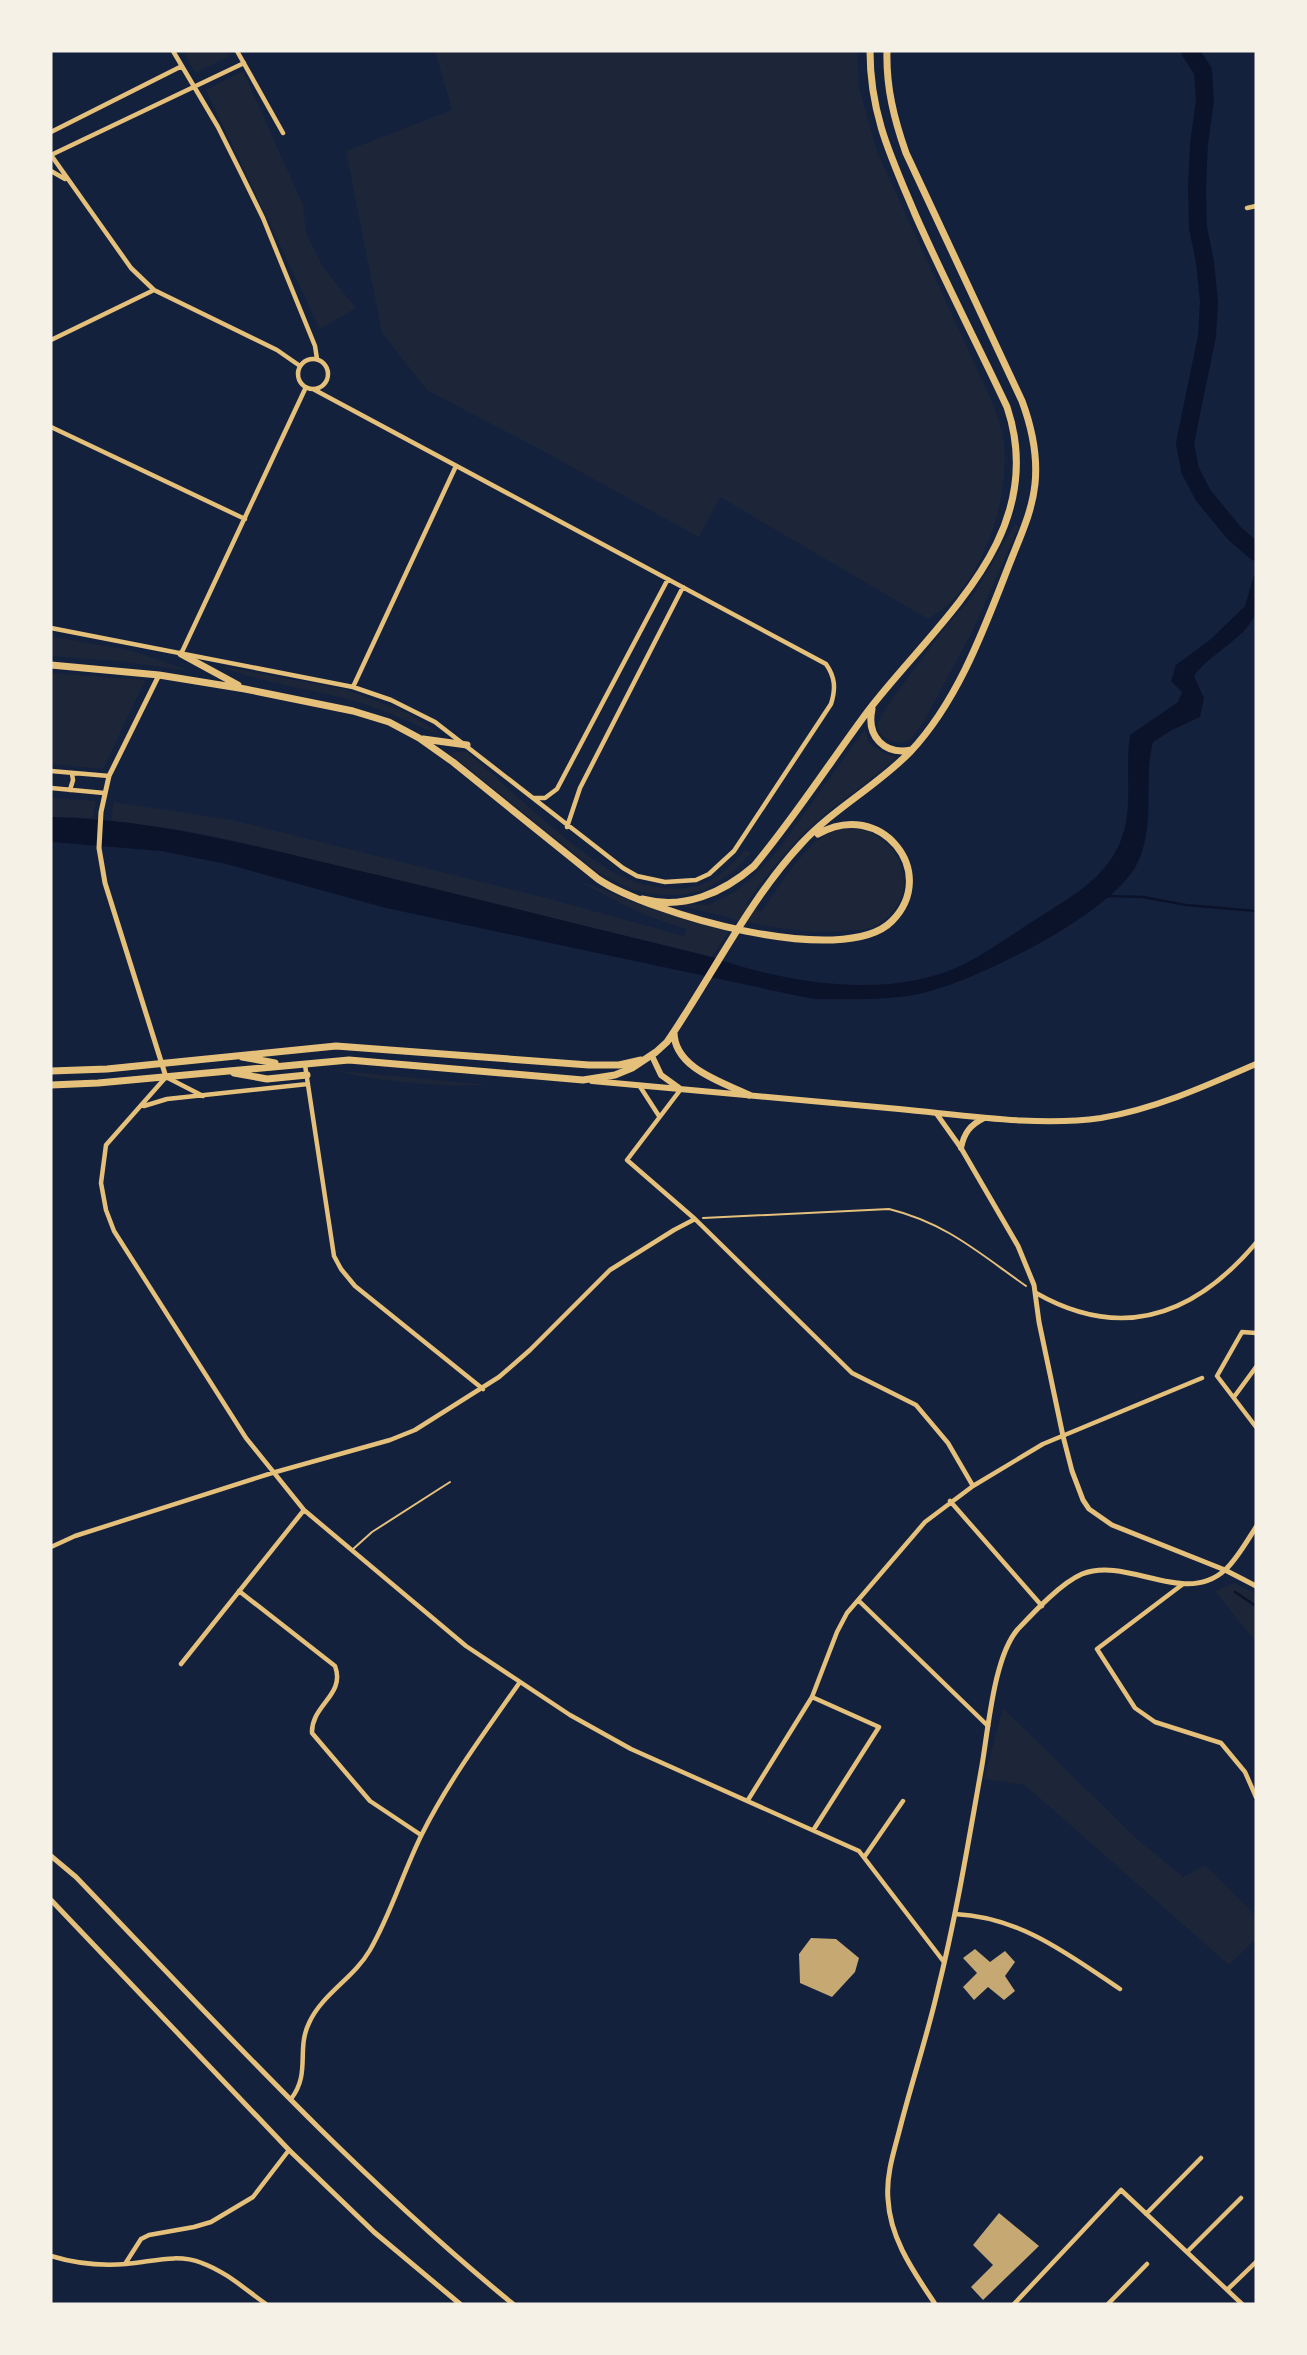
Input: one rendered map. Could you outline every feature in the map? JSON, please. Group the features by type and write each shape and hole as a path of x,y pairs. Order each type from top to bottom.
{"highway":[{"path":"612,889 648,900 695,900 715,892 744,874 764,854 878,700 977,578 1007,522 1017,484 1014,426 883,139 871,87 870,51"},
{"path":"51,1085 368,1060 583,1080 615,1075 652,1056 667,1042 753,908 802,843 911,750 947,702 991,612 1028,515 1035,484 1036,463 1030,421 1023,401 896,127 888,88 887,51"},
{"path":"181,654 245,689"},
{"path":"51,665 159,675 245,689 389,722 419,738 612,889 643,903 727,927 797,938 860,937 876,932 890,923 898,913 907,892 907,870 904,858 888,835 858,824 839,825 802,843"},
{"path":"878,700 870,718 875,738 891,750 911,750"},
{"path":"419,738 467,745"},
{"path":"674,1031 676,1048 689,1064 749,1096"},
{"path":"51,1071 107,1069 336,1045 589,1065 619,1065 652,1056"},
{"path":"231,1055 285,1065"},
{"path":"223,1071 267,1079 307,1075"}],"main road":[{"path":"652,1056 661,1075 681,1089"},
{"path":"583,1080 936,1113 1066,1121 1112,1115 1189,1092 1256,1064"},
{"path":"961,1148 970,1127 985,1117"}],"street":[{"path":"173,51 218,127 263,218 315,346 317,359"},
{"path":"237,51 283,133"},
{"path":"244,63 51,155 131,268 154,290 277,350 300,366"},
{"path":"51,132 182,66"},
{"path":"51,171 68,180"},
{"path":"1247,208 1256,206"},
{"path":"51,340 154,290"},
{"path":"51,628 353,687 411,709 435,722 567,827 637,876 665,882 687,881 702,877 722,864 734,851 831,704 835,686 830,670 819,659 306,387 299,380 300,366 308,360 317,359 326,364 328,378 322,386 313,389"},
{"path":"181,654 306,387"},
{"path":"51,427 245,519"},
{"path":"353,687 456,465"},
{"path":"532,798 545,798 558,789 668,579"},
{"path":"567,827 580,788 683,587"},
{"path":"159,675 109,776 101,812 99,848 101,866 166,1077 204,1096"},
{"path":"51,771 109,776"},
{"path":"69,790 73,780 72,773"},
{"path":"51,788 104,793"},
{"path":"305,1063 334,1256 341,1269 355,1286 483,1389"},
{"path":"166,1077 107,1145 101,1184 106,1210 124,1248 246,1438 304,1510 466,1646 616,1741 851,1846 865,1856 944,1962"},
{"path":"141,1108 159,1100 308,1084"},
{"path":"639,1085 659,1116"},
{"path":"681,1089 627,1160 695,1219 852,1373 916,1405 948,1443 973,1486"},
{"path":"936,1113 961,1148 985,1198 1018,1246 1036,1293 1039,1322 1063,1436 1083,1500 1095,1514 1112,1525 1225,1570 1256,1586"},
{"path":"51,1547 75,1536 272,1473 390,1440 415,1430 483,1389 530,1350 610,1270 695,1219"},
{"path":"1036,1293 1084,1315 1125,1317 1157,1314 1205,1293 1256,1243"},
{"path":"1255,1423 1217,1376 1242,1332 1256,1333"},
{"path":"1234,1397 1256,1367"},
{"path":"748,1800 812,1697 847,1613 925,1522 950,1501 1043,1444 1202,1378"},
{"path":"950,1501 1042,1606"},
{"path":"181,1664 304,1510"},
{"path":"935,2304 905,2258 892,2226 887,2199 890,2167 955,1914 988,1726 1004,1652 1017,1631 1070,1580 1095,1570 1127,1572 1167,1583 1183,1584 1212,1578 1225,1570 1256,1527"},
{"path":"1183,1584 1097,1649 1135,1708 1155,1722 1221,1744 1245,1772 1256,1797"},
{"path":"239,1591 335,1666 338,1684 316,1716 312,1732 370,1801 421,1835"},
{"path":"858,1600 988,1726"},
{"path":"291,2099 300,2088 304,2036 309,2022 365,1958 421,1835 458,1770 520,1682"},
{"path":"812,1697 879,1727 814,1829"},
{"path":"865,1856 903,1801"},
{"path":"51,1856 76,1877 291,2099 419,2225 513,2304"},
{"path":"51,1900 289,2150 374,2232 460,2304"},
{"path":"955,1914 989,1917 1020,1927 1120,1989"},
{"path":"124,2265 141,2239 211,2222 253,2197 289,2150"},
{"path":"1146,2214 1201,2158"},
{"path":"1014,2304 1121,2190 1242,2304"},
{"path":"1187,2252 1241,2198"},
{"path":"51,2256 71,2262 124,2265 184,2258 203,2263 266,2304"},
{"path":"1227,2290 1256,2262"},
{"path":"1108,2304 1147,2264"}],"lane":[{"path":"351,1551 372,1532 450,1482"}],"path":[{"path":"695,1219 747,1214 889,1209 938,1225 1036,1293"}],"shaded area":[{"path":"183,51 227,51 230,56 195,73"},
{"path":"435,51 857,51 859,88 877,152 994,406 1003,438 1003,486 993,529 975,569 950,603 928,619 720,497 699,537 427,390 382,333 346,151 452,110"},
{"path":"243,71 303,205 306,233 323,267 356,308 320,329 206,90"},
{"path":"1015,524 1019,526 973,630 924,721 911,739 902,743 890,741 877,728 879,720 944,629 973,596"},
{"path":"1254,575 1257,602 1252,620 1238,637 1194,676 1204,698 1200,717 1153,742 1147,832 1138,862 1124,882 1102,903 1040,943 973,976 919,994 879,999 813,999 386,908 226,864 161,851 51,842 51,817 160,827 433,888 712,957 773,975 839,984 906,982 937,975 975,958 1073,895 1104,868 1119,845 1127,818 1130,735 1178,702 1182,692 1171,681 1176,665 1211,639 1245,606"},
{"path":"51,636 132,651 191,671 51,656"},
{"path":"219,666 344,689 408,713 442,736 363,704 252,677"},
{"path":"51,673 145,680 103,769 51,764"},
{"path":"865,729 869,743 886,754 897,757 803,834 746,904 761,912 809,848 833,832 856,829 876,835 892,850 902,869 903,889 894,910 868,929 830,932 786,929 678,905 708,905 733,893 754,876 775,854"},
{"path":"466,751 584,852 612,871 636,882 674,889 699,885 730,866 745,850 751,853 732,873 704,890 681,895 663,895 632,890 599,873 449,753"},
{"path":"51,798 96,801 93,818 51,817"},
{"path":"114,802 232,820 546,898 684,936 687,929 631,908 578,880 636,903 729,931 712,957 231,840 175,829 111,821"},
{"path":"331,1070 489,1085 409,1083"},
{"path":"1234,1583 1256,1593 1256,1642 1215,1591"},
{"path":"1003,1708 1137,1839 1183,1877 1205,1865 1256,1916 1256,1939 1229,1965 1025,1785 984,1779"}],"building":[{"path":"811,1938 836,1939 859,1958 855,1972 832,1997 800,1983 799,1954"},
{"path":"975,1949 990,1962 1005,1951 1015,1962 1005,1976 1015,1991 1004,2000 988,1987 974,2000 963,1987 977,1973 963,1958"},
{"path":"999,2213 1039,2246 983,2300 971,2287 993,2265 973,2245"}],"waterway":[{"path":"1190,51 1203,71 1205,100 1199,144 1198,228 1209,302 1207,336 1185,443 1190,470 1203,495 1235,534 1256,552"},
{"path":"1107,896 1143,897 1186,905 1256,911"},
{"path":"1235,1592 1256,1606"}]}
